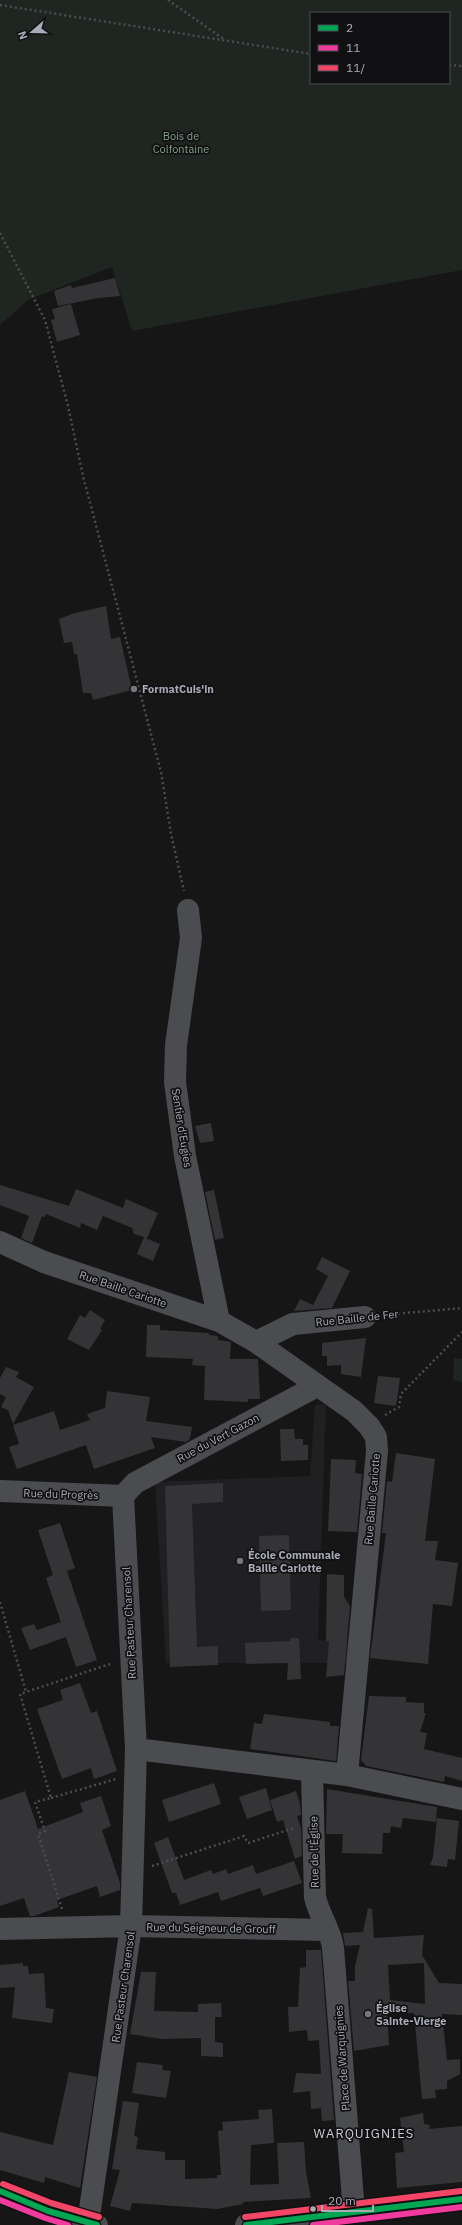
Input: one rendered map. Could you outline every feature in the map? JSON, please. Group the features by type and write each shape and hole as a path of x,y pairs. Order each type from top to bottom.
{"street":[{"name":"Sentier d'Eugies","path":"188,910 191,938 176,1045 175,1082 185,1156 219,1321"},
{"name":"Rue Baille Cariotte","path":"0,1242 44,1262 219,1321 256,1342 354,1412 369,1426 376,1438 377,1451 347,1775"},
{"name":"Rue Baille de Fer","path":"256,1342 293,1324 365,1317"},
{"name":"Rue du Vert Gazon","path":"123,1496 135,1483 317,1386"},
{"name":"Rue du Progrès","path":"0,1491 123,1496"},
{"name":"Rue Pasteur Charensol","path":"93,2224 131,1926 136,1749 123,1496"},
{"path":"136,1749 312,1772 347,1775 462,1799"},
{"name":"Rue de l'Église","path":"312,1772 315,1897 327,1930"},
{"name":"Rue du Seigneur de Grouff","path":"0,1929 69,1929 131,1926 327,1930"},
{"name":"Place de Warquignies","path":"327,1930 332,1937 354,2212"},
{"path":"0,2191 48,2211 93,2224"},
{"path":"246,2225 462,2199"}],"path":[{"path":"168,0 225,41"},
{"path":"0,5 310,54"},
{"path":"450,65 462,66"},
{"path":"0,233 45,320 68,406 83,476 161,772 171,834 188,910"},
{"name":"Rue Baille de Fer","path":"365,1317 462,1308"},
{"path":"369,1426 398,1407 401,1394 462,1332"},
{"path":"0,1602 26,1692"},
{"path":"51,1798 20,1694 131,1656"},
{"path":"69,1929 38,1834 45,1831 35,1802 136,1774"},
{"path":"133,1872 244,1836 248,1843 313,1821"}],"shaded area":[{"name":"École Communale Baille Cariotte","path":"326,1404 318,1640 351,1642 352,1663 166,1663 155,1482 310,1476 315,1405"}],"green space":[{"name":"Bois de Colfontaine","path":"0,0 462,0 462,270 132,331 112,267 28,300 0,325"},
{"path":"454,1358 462,1359 462,1382 453,1380"}],"building":[{"path":"115,278 120,296 98,298 58,306 54,291 71,285 72,288"},
{"path":"71,304 80,335 57,342 51,320 55,319 52,309"},
{"path":"106,606 111,639 120,637 132,690 93,700 91,693 83,693 77,654 74,654 72,642 64,643 59,619 75,613"},
{"path":"211,1123 214,1141 200,1143 195,1126"},
{"path":"0,1185 69,1206 76,1189 123,1208 126,1199 158,1213 147,1238 145,1238 160,1244 153,1261 137,1254 144,1237 134,1234 132,1228 103,1216 97,1230 81,1223 80,1228 46,1214 45,1217 42,1216 32,1243 21,1238 29,1216 0,1205"},
{"path":"214,1190 224,1238 215,1240 205,1192"},
{"path":"322,1257 350,1271 332,1308 294,1311 300,1299 313,1305 328,1276 316,1269"},
{"path":"90,1310 105,1320 100,1329 102,1330 89,1350 67,1339 80,1315 85,1318"},
{"path":"147,1325 160,1325 160,1330 209,1333 209,1335 218,1336 218,1340 231,1342 230,1359 258,1359 260,1399 248,1399 248,1402 204,1400 205,1366 192,1365 193,1359 146,1357"},
{"path":"366,1338 361,1377 341,1374 341,1365 327,1366 327,1356 322,1356 322,1343"},
{"path":"6,1367 19,1372 16,1377 34,1387 13,1424 8,1410 1,1407 6,1397 0,1394 0,1378"},
{"path":"378,1376 400,1378 396,1406 374,1403"},
{"path":"107,1391 150,1397 146,1421 192,1427 190,1439 186,1442 151,1437 155,1448 94,1469 86,1445 17,1469 9,1447 19,1444 13,1425 54,1411 60,1430 90,1420 87,1414 105,1408"},
{"path":"280,1429 294,1429 295,1439 303,1439 303,1445 308,1445 308,1460 281,1461"},
{"path":"396,1453 435,1459 425,1541 438,1541 435,1560 458,1563 452,1606 433,1604 428,1664 370,1658 386,1533 382,1533 387,1481 392,1482"},
{"path":"331,1459 356,1460 355,1473 362,1474 357,1532 328,1531"},
{"path":"223,1483 223,1502 192,1504 197,1647 218,1646 218,1665 170,1667 165,1486"},
{"path":"60,1523 75,1568 67,1571 97,1660 76,1667 66,1637 30,1650 21,1628 34,1624 37,1630 61,1622 46,1578 53,1575 38,1530"},
{"path":"289,1535 291,1610 261,1611 259,1536"},
{"path":"327,1574 344,1575 344,1597 350,1606 344,1675 326,1677 329,1642 326,1641"},
{"path":"291,1638 299,1638 301,1679 287,1680 288,1663 246,1664 245,1643 290,1641"},
{"path":"80,1683 91,1713 97,1711 117,1771 94,1779 91,1768 62,1779 37,1709 63,1700 60,1690"},
{"path":"369,1696 406,1697 406,1702 424,1703 424,1713 426,1713 420,1732 427,1733 424,1749 462,1758 462,1781 445,1776 444,1782 366,1766 361,1760"},
{"path":"264,1714 330,1722 330,1726 339,1726 336,1761 250,1749 254,1723 262,1724"},
{"path":"214,1783 221,1804 169,1822 162,1800"},
{"path":"266,1788 272,1810 247,1819 239,1797"},
{"path":"327,1789 437,1807 436,1822 403,1818 401,1828 391,1826 390,1833 383,1833 382,1854 342,1853 343,1834 326,1834"},
{"path":"25,1791 38,1829 83,1812 80,1803 101,1796 111,1826 102,1830 120,1883 120,1890 100,1897 97,1886 57,1900 59,1907 34,1916 30,1916 24,1898 0,1906 0,1800"},
{"path":"296,1791 300,1804 301,1815 297,1816 301,1828 302,1856 295,1859 283,1820 277,1822 270,1800"},
{"path":"437,1818 459,1821 455,1860 448,1859 447,1867 430,1865 433,1857"},
{"path":"168,1837 184,1880 211,1870 213,1874 226,1869 228,1874 253,1865 256,1874 294,1861 302,1883 263,1896 260,1888 221,1901 218,1892 180,1905 176,1893 172,1893 154,1843"},
{"path":"368,1908 372,1909 374,1938 424,1935 422,1955 439,1983 462,1984 462,2015 442,2014 447,2060 460,2059 460,2074 447,2081 447,2089 435,2090 436,2098 422,2099 414,2013 387,2013 389,2045 354,2051 348,1981 355,1981 355,1966 360,1945 345,1946 343,1933 363,1932","holes":["424,1963 425,2004 390,2000 388,1965"]},
{"path":"306,1950 321,1950 334,2120 322,2121 321,2108 311,2109 310,2091 293,2093 296,2073 321,2074 319,2040 308,2041 307,2030 289,2032 288,2007 298,2007 300,1968 306,1967"},
{"path":"23,1963 23,1966 28,1966 29,1974 44,1973 46,2008 54,2009 52,2023 12,2018 15,1987 0,1988 0,1965"},
{"path":"141,1972 156,1972 154,2011 198,2012 198,2004 221,2003 222,2017 215,2017 215,2042 223,2043 223,2057 201,2056 201,2038 161,2039 130,2034"},
{"path":"137,2062 163,2065 162,2070 171,2071 166,2098 132,2093"},
{"path":"69,2072 97,2077 80,2188 45,2177 44,2183 0,2170 0,2132 53,2145"},
{"path":"123,2101 139,2103 134,2136 138,2137 136,2149 165,2152 165,2160 185,2160 185,2179 217,2178 217,2175 221,2175 218,2131 223,2130 222,2122 259,2119 258,2110 272,2109 274,2143 251,2145 250,2185 279,2184 277,2143 304,2142 306,2172 311,2198 243,2202 243,2204 217,2209 132,2203 130,2211 110,2206 120,2170 112,2169"},
{"path":"423,2113 424,2124 430,2125 429,2129 462,2126 462,2182 397,2188 395,2153 404,2152 400,2118"}],"transit line":[{"name":"11/","path":"3,2184 51,2203 99,2217"},
{"name":"2","path":"0,2191 48,2211 97,2225"},
{"name":"11/","path":"245,2217 461,2191"},
{"name":"2","path":"246,2225 462,2199"},
{"name":"11","path":"0,2200 45,2218 68,2225"},
{"name":"11","path":"313,2225 462,2207"}],"place":[{"name":"FormatCuis'in","path":"134,689"},
{"name":"École Communale Baille Cariotte","path":"240,1561"},
{"name":"Église Sainte-Vierge","path":"368,2014"}],"district":[{"name":"WARQUIGNIES","path":"364,2133"}]}
